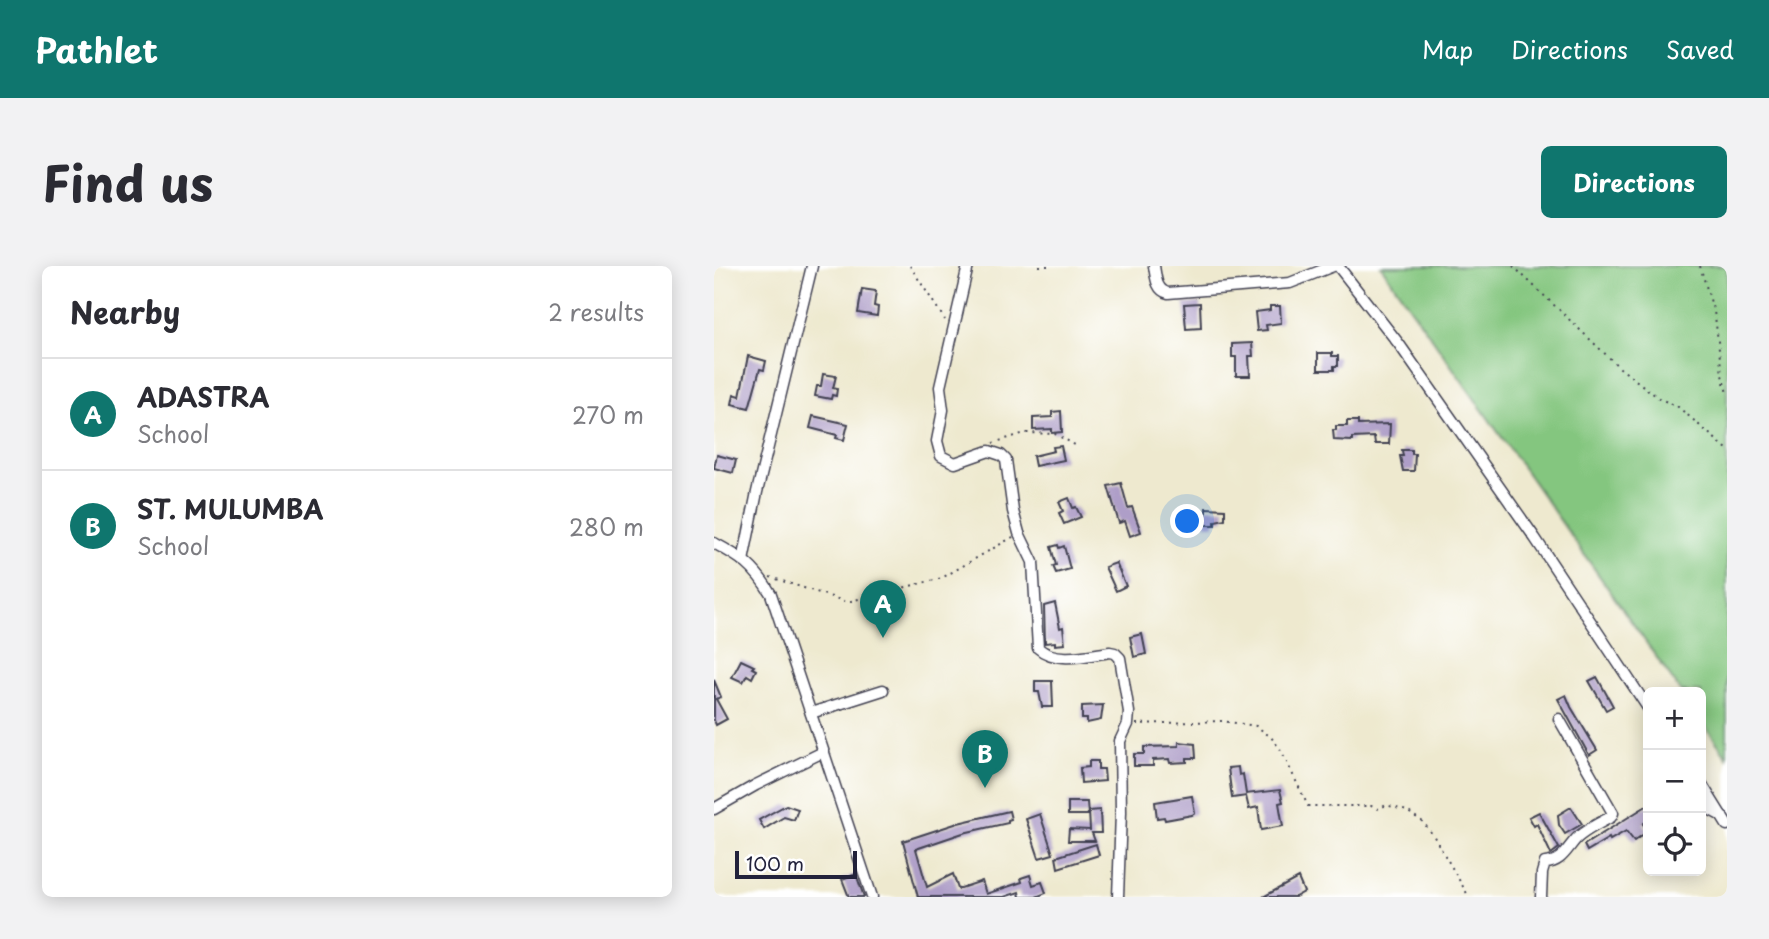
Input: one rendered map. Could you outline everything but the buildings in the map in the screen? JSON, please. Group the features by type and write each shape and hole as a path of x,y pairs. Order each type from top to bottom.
{"street":[{"path":"744,561 757,492 812,266"},
{"path":"968,266 940,387 943,410 938,430 939,450 945,460 955,463 989,451 1006,460 1013,511 1033,562 1038,648 1048,656 1056,657 1110,652 1119,655 1126,686 1128,724 1120,741 1118,897"},
{"path":"1154,266 1161,291 1168,293 1290,283 1335,266 1399,344 1643,701"},
{"path":"714,543 758,573 771,594 872,897"},
{"path":"811,713 883,690"},
{"path":"1541,897 1545,863 1554,863 1568,852 1576,839 1611,817 1613,813 1559,719"},
{"path":"714,809 823,752"},
{"path":"1706,791 1725,820"},
{"path":"1706,808 1725,820"}],"path":[{"path":"910,266 953,333"},
{"path":"1038,266 1049,266"},
{"path":"1513,266 1620,368 1661,400 1677,406 1727,449"},
{"path":"1700,266 1715,316 1722,375 1727,393"},
{"path":"992,443 1025,433 1055,434 1075,445"},
{"path":"758,573 847,602 942,578 1020,533"},
{"path":"1128,724 1222,720 1256,726 1282,750 1308,806 1371,806 1379,809 1387,805 1408,811 1433,835 1469,897"}],"green space":[{"path":"1381,266 1727,266 1727,757 1706,727 1706,687 1677,687"}],"place":[{"name":"ADASTRA","path":"883,638"},
{"name":"ST. MULUMBA","path":"985,788"}]}
